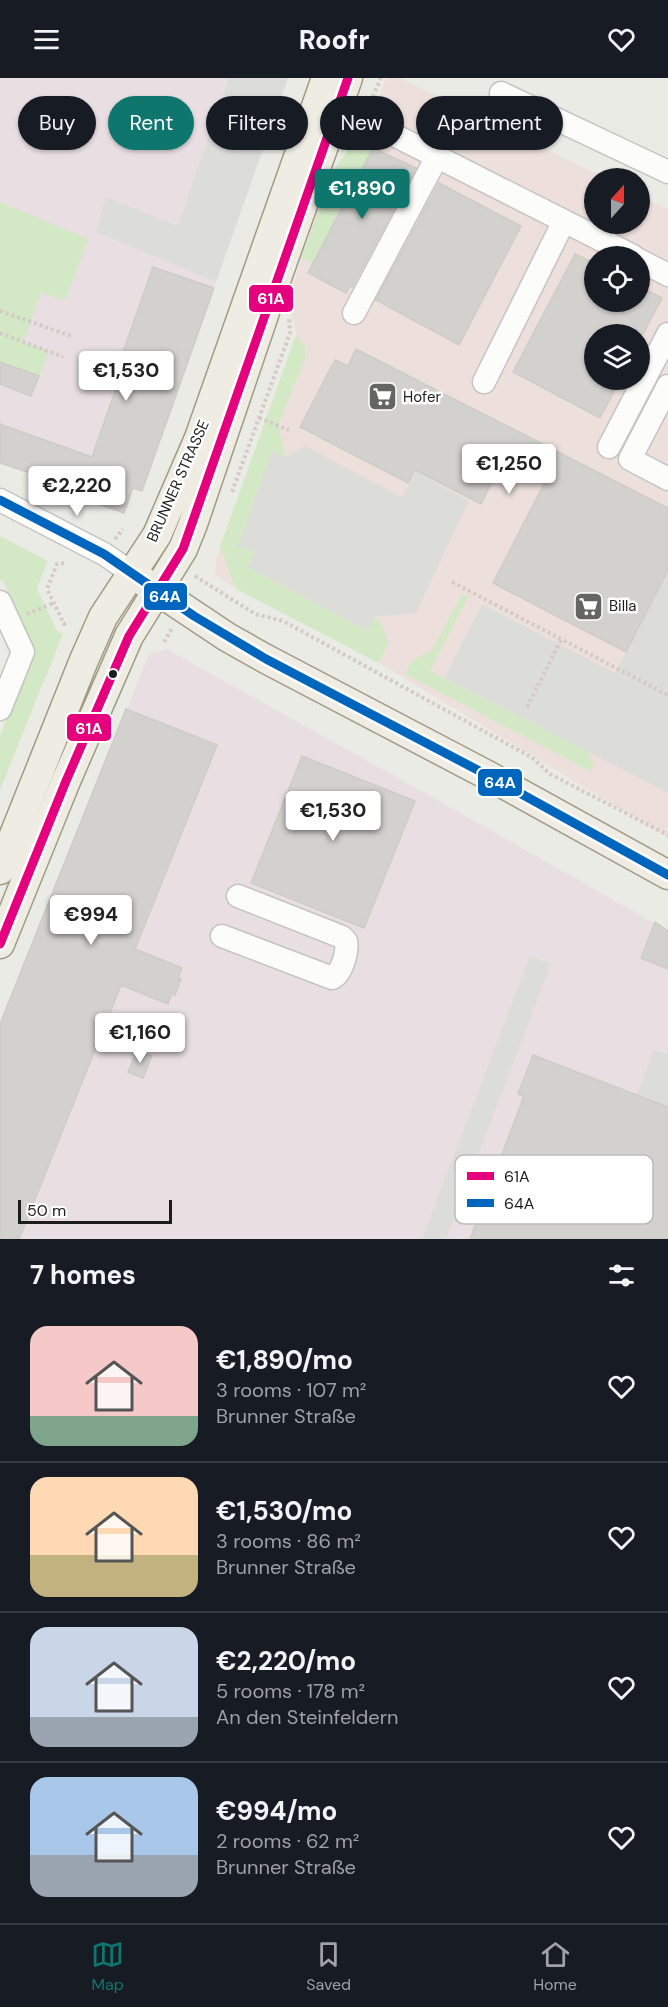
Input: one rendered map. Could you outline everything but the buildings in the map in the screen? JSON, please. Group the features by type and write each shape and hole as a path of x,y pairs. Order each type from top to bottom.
{"main road":[{"name":"BRUNNER STRASSE","path":"0,870 103,617 156,535 199,438 327,93 348,78"},
{"name":"BRUNNER STRASSE","path":"0,944 7,909 129,636 183,549 194,524 327,93"},
{"path":"132,573 227,637 266,659 489,776 668,874"}],"street":[{"path":"327,93 438,156 613,246"},
{"path":"501,93 668,172"},
{"path":"354,313 438,156"},
{"path":"484,382 564,221"},
{"path":"650,266 668,275"},
{"path":"609,447 668,334"},
{"path":"668,386 630,459 668,479"},
{"path":"0,500 104,554 132,573"},
{"path":"0,603 23,652 0,709"},
{"path":"222,936 332,978 339,973 347,946 342,937 238,896"}],"path":[{"path":"0,311 70,336"},
{"path":"0,333 63,357"},
{"path":"259,418 289,430"},
{"path":"63,563 57,564 47,589 64,624 69,622"},
{"path":"191,574 255,614 284,621 531,757 550,774 668,835"},
{"path":"452,582 668,695"},
{"path":"18,618 54,603"},
{"path":"527,707 561,640"}],"shaded area":[{"path":"0,78 288,78 282,96 206,96 206,150 263,150 142,491 132,488 124,513 49,487 51,480 0,463"},
{"path":"229,78 288,78 282,96 223,96"},
{"path":"386,78 401,78 438,96 416,96 416,150 548,150 585,168 584,234 650,234 650,200 668,209 668,838 379,663 236,589 215,575 216,560 296,335 288,299 329,177 348,150 404,150 404,96 379,96"},
{"path":"206,145 206,150 263,150 216,282 96,232 106,197 178,226"},
{"path":"305,446 402,497 416,472 469,501 416,613 375,617 368,631 247,567 255,552 238,546 272,451 286,457"},
{"path":"668,570 668,793 444,678 482,604 615,673"},
{"path":"167,649 668,931 668,1239 0,1239 0,1024 149,654"},
{"path":"530,956 551,964 478,1155 455,1155 455,1215 446,1239 422,1239"},
{"path":"654,1050 668,1055 668,1107 637,1095"}],"green space":[{"path":"348,150 372,150 313,263 301,258 333,173"},
{"path":"0,202 88,239 65,301 41,292 23,342 49,351 39,376 0,362"},
{"path":"296,335 305,346 305,359 278,425 286,457 272,451 256,552 247,566 367,631 375,617 382,624 388,643 379,663 236,589 220,547"},
{"path":"0,536 48,561 37,588 57,631 63,634 0,790 0,735 33,652 3,581 0,580"},
{"path":"462,594 468,597 430,671 587,751 594,764 590,771 405,674 412,661 432,650"}],"transit line":[{"name":"61A","path":"0,944 66,781 129,636 183,549 348,78"},
{"name":"64A","path":"0,500 104,554 194,616 266,659 489,776 668,875"}],"place":[{"name":"Hofer","path":"382,397"},
{"name":"Billa","path":"588,606"}]}
